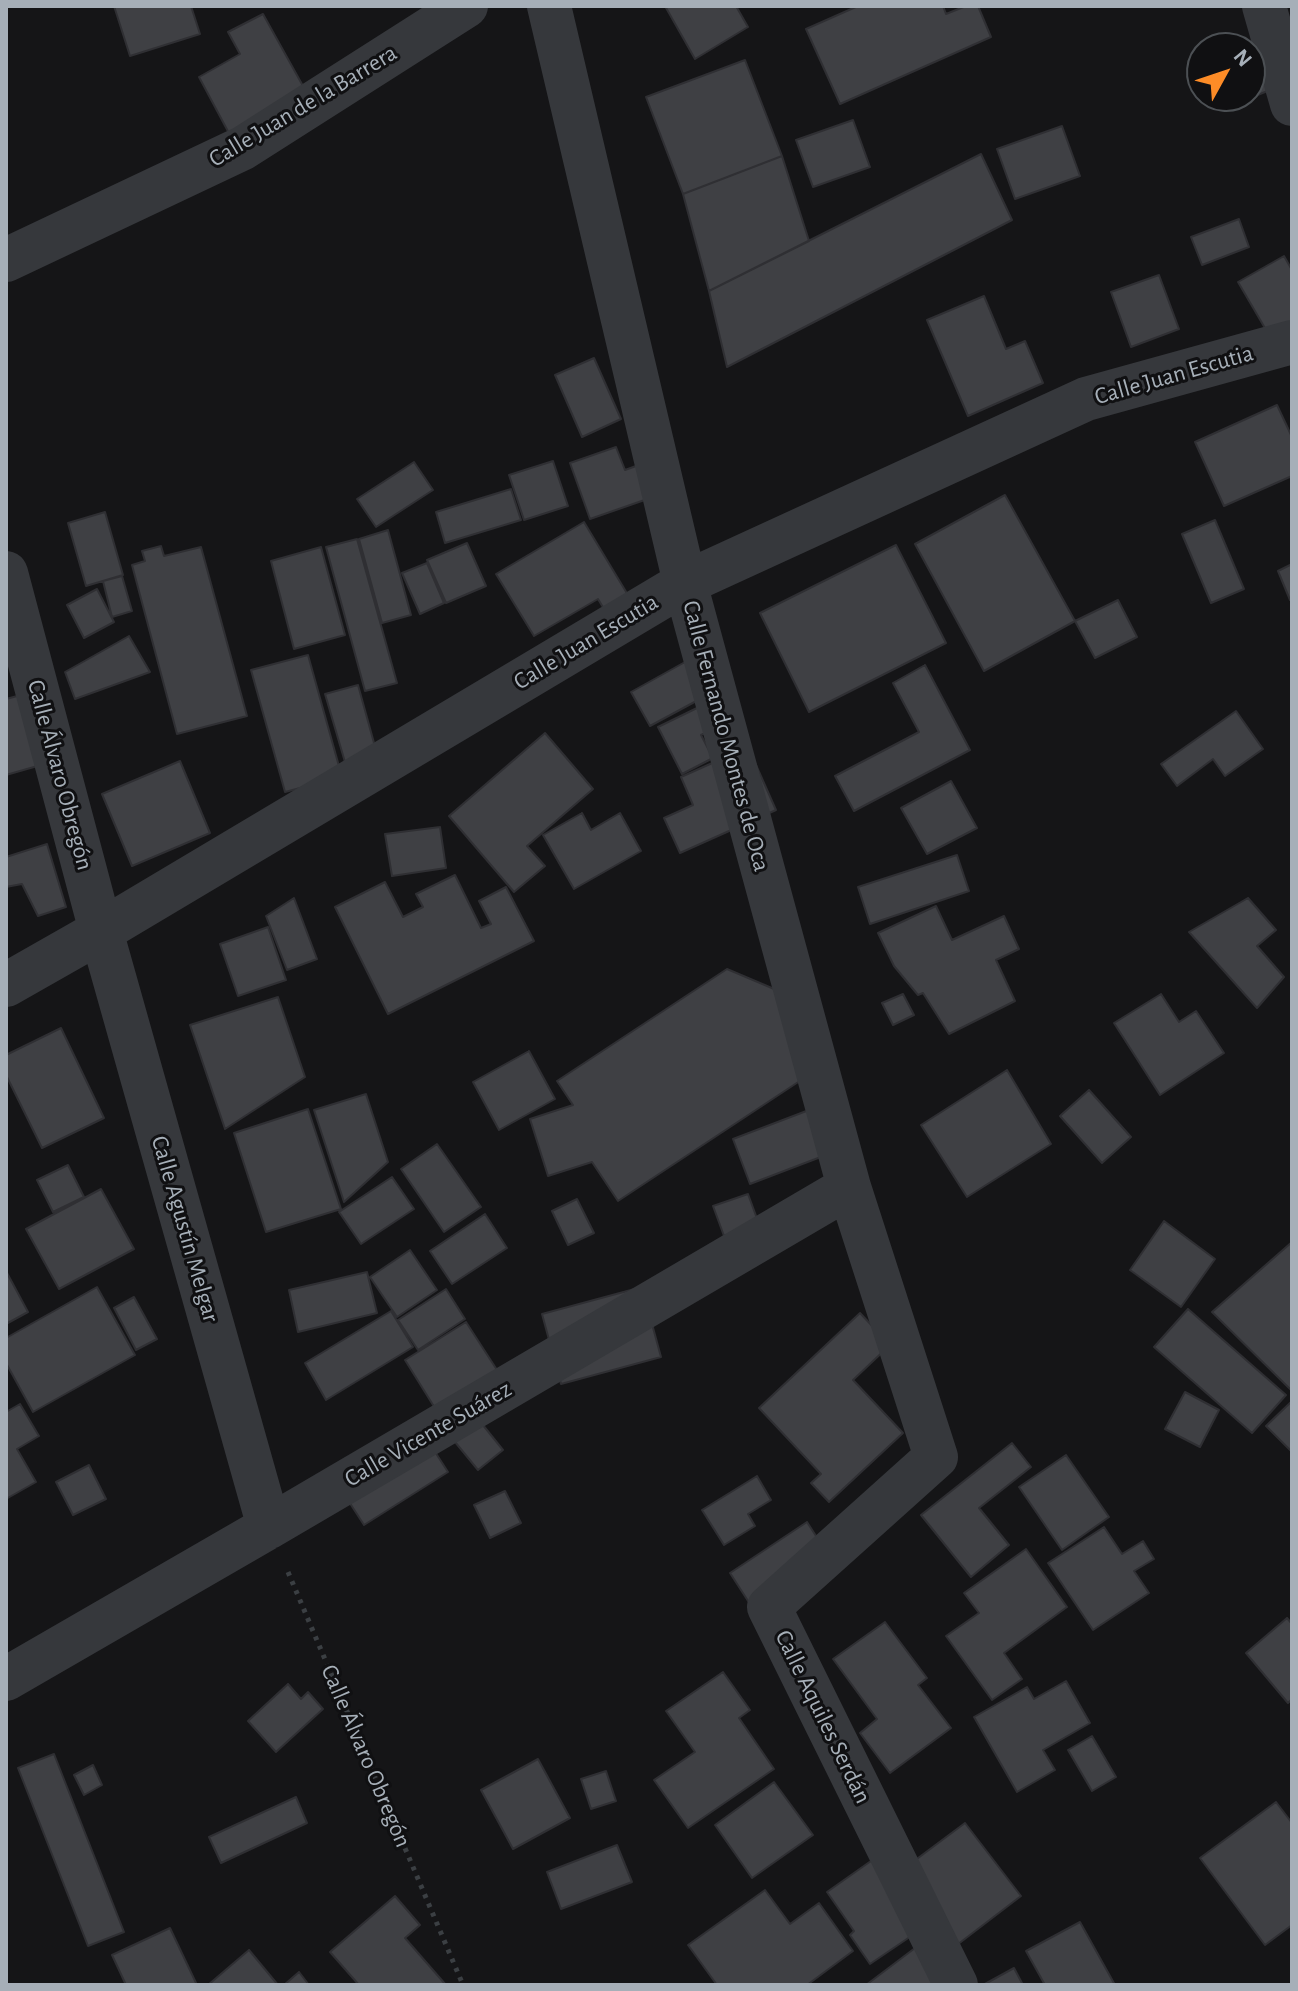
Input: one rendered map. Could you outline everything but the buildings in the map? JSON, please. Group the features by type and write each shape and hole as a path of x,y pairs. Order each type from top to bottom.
{"street":[{"name":"Calle Juan de la Barrera","path":"6,260 243,148 466,6"},
{"name":"Calle Fernando Montes de Oca","path":"549,6 685,583 849,1187 936,1457"},
{"path":"1264,6 1292,104"},
{"name":"Calle Juan Escutia","path":"6,985 685,583 1086,399 1292,342"},
{"name":"Calle Álvaro Obregón","path":"6,573 101,931"},
{"name":"Calle Agustín Melgar","path":"101,931 269,1527"},
{"name":"Calle Vicente Suárez","path":"6,1679 849,1187"},
{"name":"Calle Aquiles Serdán","path":"936,1457 769,1607 956,1985"}],"path":[{"name":"Calle Álvaro Obregón","path":"269,1527 463,1985"}]}
